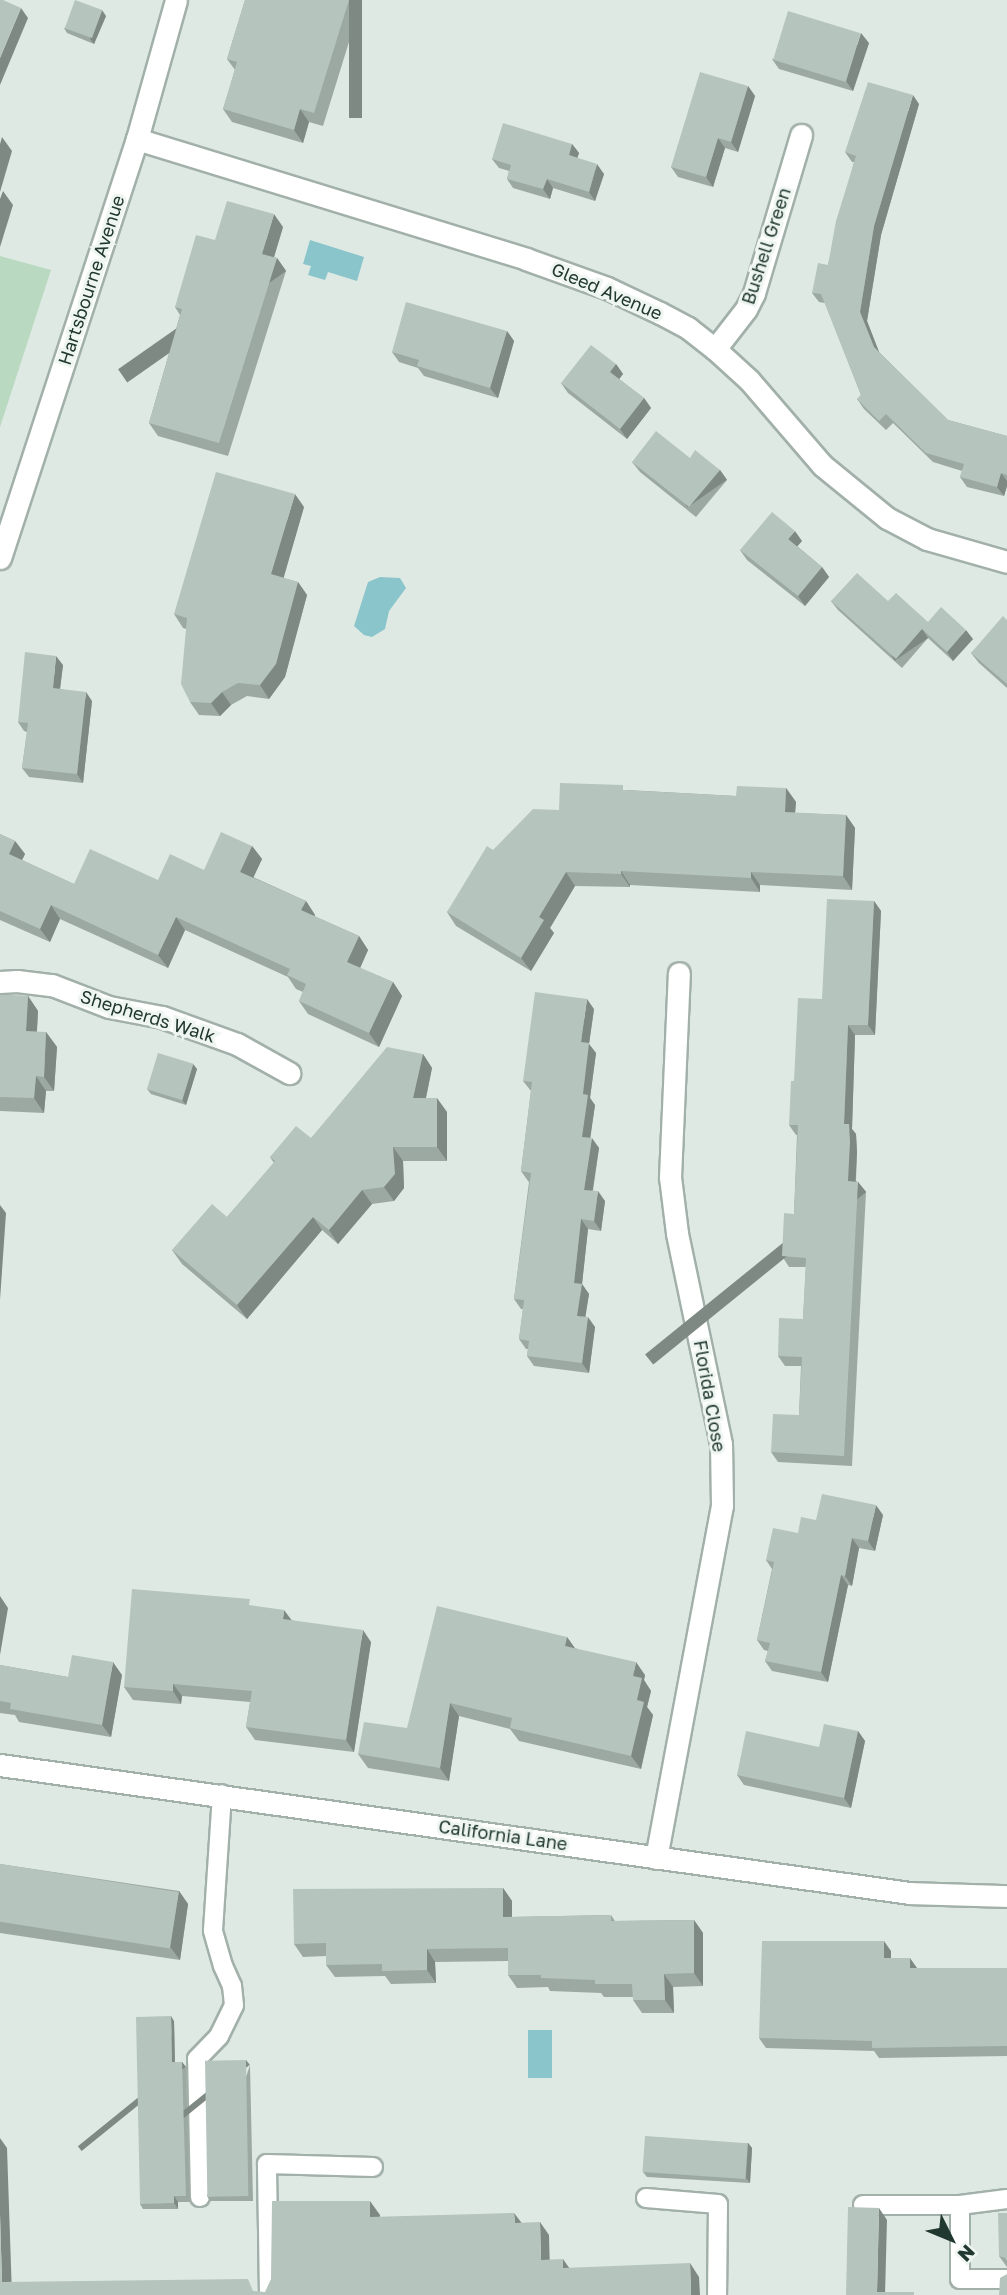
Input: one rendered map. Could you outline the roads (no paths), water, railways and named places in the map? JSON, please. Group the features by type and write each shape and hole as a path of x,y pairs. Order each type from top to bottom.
{"street":[{"name":"Hartsbourne Avenue","path":"0,558 137,139 176,0"},
{"name":"Bushell Green","path":"715,349 746,309 754,293 801,135"},
{"name":"Gleed Avenue","path":"137,139 526,259 607,288 688,328 715,349 749,380 822,465 887,518 927,539 1007,562"},
{"name":"Florida Close","path":"656,1858 722,1506 721,1444 677,1233 670,1177 679,973"},
{"name":"Shepherds Walk","path":"0,982 52,985 109,1007 162,1017 237,1044 289,1073"},
{"name":"California Lane","path":"0,1765 222,1794 910,1893 1007,1896"}],"lane":[{"path":"200,2197 197,2059 219,2036 234,2006 232,1986 213,1930 222,1794"},
{"path":"269,2295 267,2164 373,2167"},
{"path":"646,2198 718,2204 717,2295"},
{"path":"863,2205 960,2205 1007,2199"},
{"path":"960,2205 960,2279 1007,2279"}],"water":[{"path":"310,240 364,257 357,281 328,272 325,280 308,275 311,266 303,264"},
{"path":"380,577 400,578 406,588 389,611 385,629 372,637 364,635 354,626 368,582"},
{"path":"528,2030 552,2030 552,2078 528,2078"}]}
